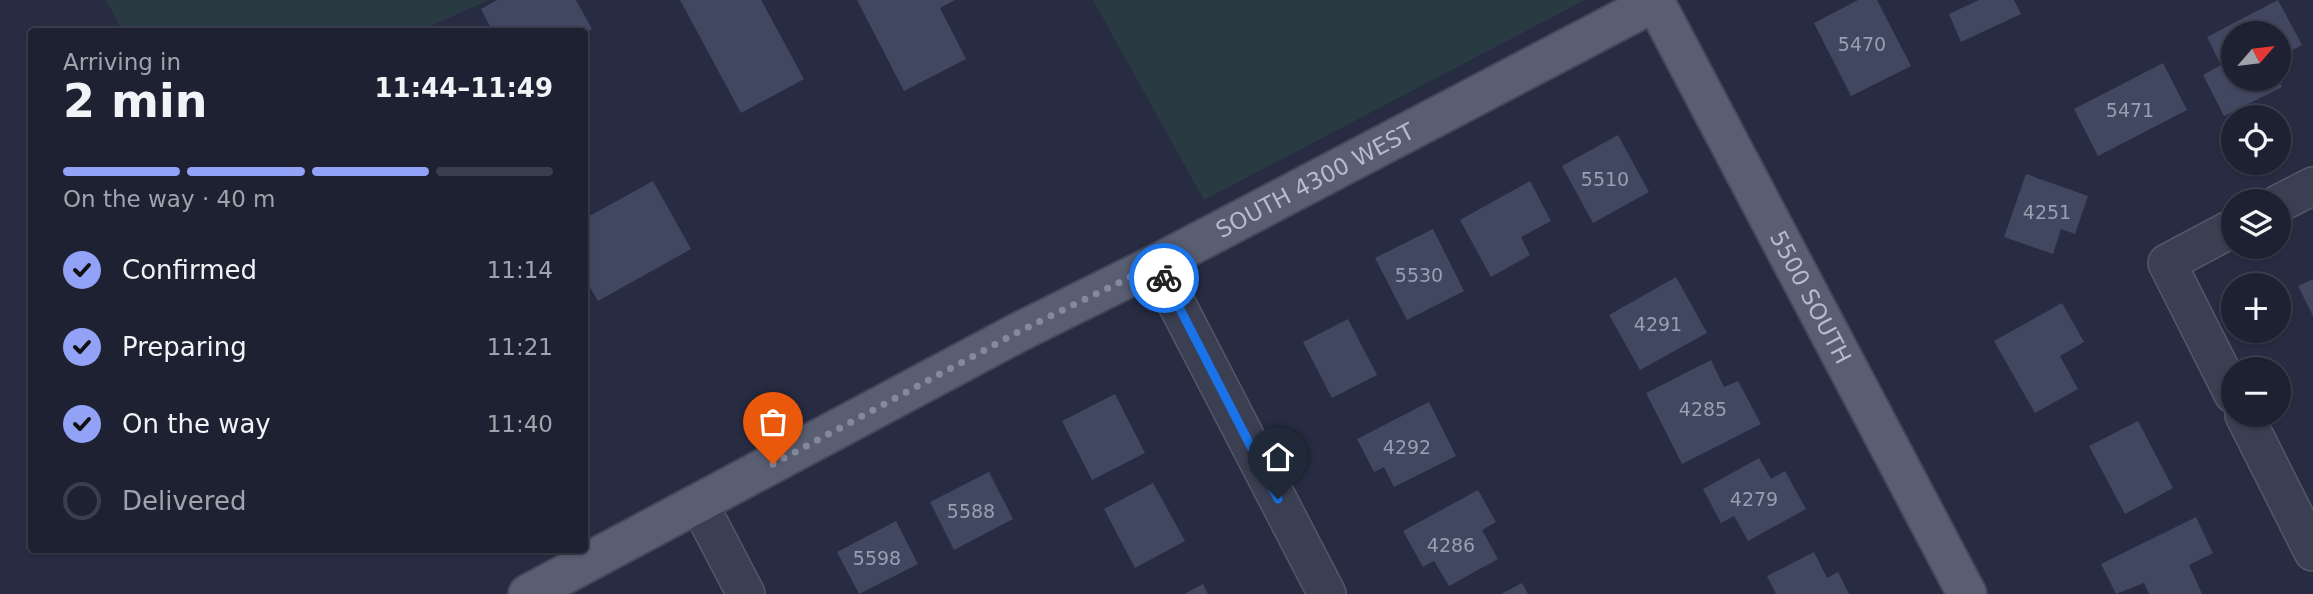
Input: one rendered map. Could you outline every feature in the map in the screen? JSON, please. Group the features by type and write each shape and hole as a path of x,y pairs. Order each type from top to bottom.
{"main road":[{"name":"SOUTH 4300 WEST","path":"528,594 1018,332 1157,264 1656,1"},
{"name":"5500 SOUTH","path":"1656,1 1968,594"}],"street":[{"path":"2291,197 2313,186"},
{"path":"2221,234 2167,263 2221,370"},
{"path":"1157,264 1327,594"},
{"path":"2250,427 2313,552"},
{"path":"699,504 746,594"}],"shaded area":[{"path":"106,0 489,0 426,28 121,28"},
{"path":"1093,0 1585,0 1204,200"}],"building":[{"path":"497,0 576,0 592,29 491,28 481,9"},
{"path":"680,0 761,0 804,79 741,113"},
{"path":"857,0 955,0 940,8 966,59 904,91"},
{"path":"1858,0 1877,0 1911,66 1851,96 1814,23"},
{"path":"1979,0 2014,0 2021,14 1961,42 1949,14"},
{"path":"2278,0 2289,21 2238,21"},
{"path":"2291,24 2302,45 2291,50"},
{"path":"2221,30 2221,65 2207,37"},
{"path":"2163,63 2187,110 2098,156 2074,109"},
{"path":"2221,65 2221,91 2274,91 2246,105 2221,105 2221,110 2203,75"},
{"path":"1618,135 1649,192 1593,223 1562,166"},
{"path":"2026,174 2088,196 2075,234 2061,229 2053,254 2004,237"},
{"path":"653,181 691,249 598,301 588,284 588,217"},
{"path":"1530,181 1551,221 1521,237 1530,255 1491,277 1460,220"},
{"path":"1433,229 1464,291 1407,320 1375,258"},
{"path":"1676,277 1707,333 1640,370 1609,315"},
{"path":"2313,279 2313,316 2298,286"},
{"path":"2062,303 2084,342 2060,356 2078,389 2035,413 1994,341"},
{"path":"1348,319 1377,375 1332,398 1303,342"},
{"path":"1711,360 1724,387 1738,381 1761,424 1682,464 1646,393"},
{"path":"1115,394 1145,453 1092,480 1062,421"},
{"path":"1429,402 1456,456 1394,487 1384,467 1374,472 1357,439"},
{"path":"2138,421 2173,488 2125,514 2089,446"},
{"path":"1759,458 1771,479 1785,471 1806,509 1748,541 1734,516 1721,523 1703,489"},
{"path":"989,472 1013,519 954,550 930,502"},
{"path":"1153,483 1185,541 1135,568 1104,509"},
{"path":"1478,490 1496,522 1482,530 1498,559 1449,586 1434,561 1423,567 1403,531"},
{"path":"2196,517 2213,553 2189,565 2202,594 2149,594 2144,583 2116,594 2101,564"},
{"path":"896,521 918,564 859,594 837,552"},
{"path":"1814,552 1827,578 1838,572 1849,594 1776,594 1767,576"},
{"path":"1522,583 1528,594 1501,594"},
{"path":"1203,584 1208,594 1184,594"}],"way so far":[{"path":"773,464 1018,332 1157,264 1164,278"}],"route":[{"path":"1164,278 1278,499"}]}
